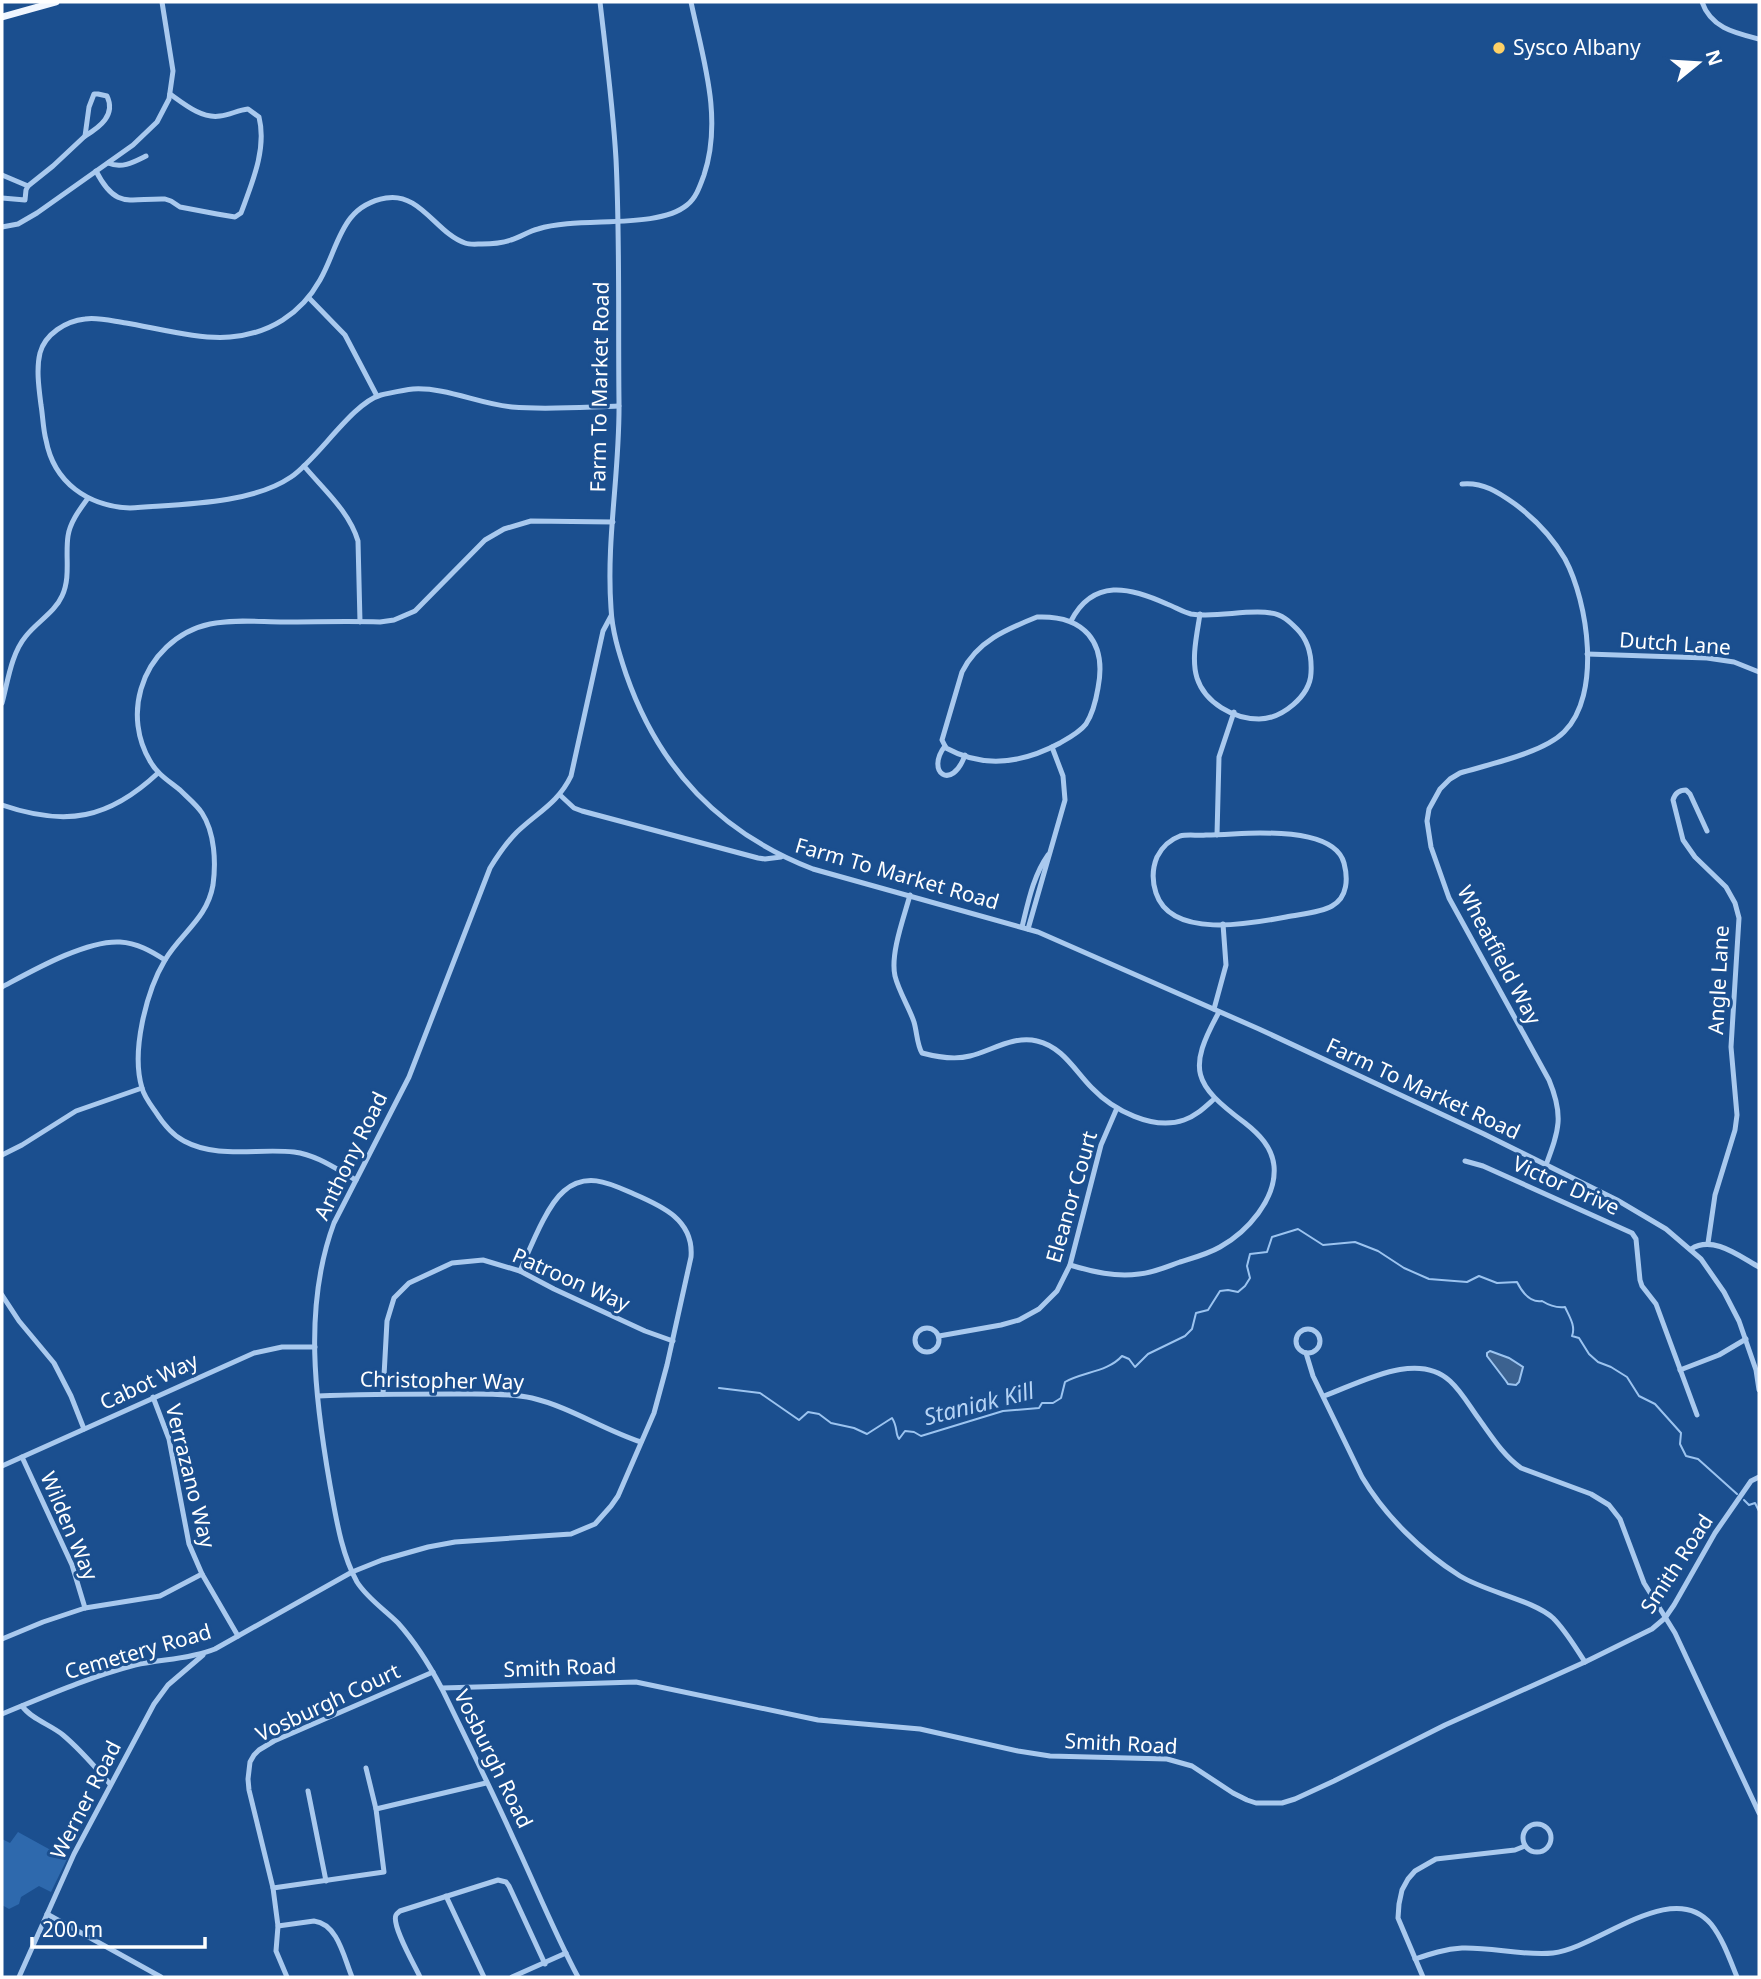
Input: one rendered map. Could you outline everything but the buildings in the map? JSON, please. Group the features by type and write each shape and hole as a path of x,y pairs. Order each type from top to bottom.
{"main road":[{"path":"2,17 56,2"}],"street":[{"path":"2,227 26,220 133,145 157,122 170,94 173,71 162,2"},
{"name":"Farm To Market Road","path":"600,2 611,92 618,222 619,406 610,574 611,616 618,650 635,700 668,760 717,813 781,857 813,869 1025,928 1216,1010 1483,1133 1646,1216 1701,1259 1724,1292 1746,1339 1759,1390"},
{"path":"619,406 512,407 440,391 414,389 377,396 354,414 290,478 262,492 238,498 116,508 88,498 61,478 46,442 39,368 43,346 50,336 66,325 86,319 229,338 269,328 284,321 309,298 347,222 363,205 383,198 395,197 413,203 464,243 475,244 510,241 552,225 661,217 683,209 692,201 705,171 712,144 713,120 691,2"},
{"path":"1702,2 1711,19 1726,30 1759,40"},
{"path":"2,198 25,200 28,186 85,136 97,129 109,113 107,96 98,93 91,98 85,136"},
{"path":"96,171 112,194 128,201 166,199 180,207 218,215 235,217 242,213 260,152 259,117 248,109 209,117 181,103 170,94"},
{"path":"108,163 126,164 146,156"},
{"path":"2,175 28,186"},
{"path":"309,298 345,335 377,396"},
{"path":"304,466 348,517 355,531 358,541 360,622"},
{"name":"Wheatfield Way","path":"1462,484 1474,483 1502,495 1538,523 1569,568 1584,612 1587,654 1584,696 1572,722 1564,732 1540,748 1450,779 1434,798 1427,821 1431,847 1449,898 1549,1080 1557,1101 1557,1135 1546,1165"},
{"path":"2,703 19,647 62,596 68,534 88,498"},
{"path":"356,1180 319,1159 296,1152 232,1151 203,1148 183,1141 154,1110 142,1088 138,1053 141,1028 150,995 165,960 206,907 212,889 215,858 209,829 202,813 158,773 139,736 138,699 144,678 151,664 170,643 194,629 223,622 394,620 415,611 485,540 505,528 531,522 613,522"},
{"path":"1071,621 1080,606 1091,597 1107,590 1122,589 1138,592 1189,614 1271,612 1284,617 1306,640 1311,653 1311,676 1304,693 1290,707 1260,719 1224,709 1212,702 1203,691 1195,669 1200,614"},
{"name":"Anthony Road","path":"352,1572 341,1541 333,1503 318,1396 315,1348 319,1272 326,1246 334,1223 409,1077 490,868 505,845 550,805 571,776 603,631 611,616"},
{"path":"1037,617 1071,621 1091,638 1100,656 1096,702 1084,726 1052,747 1007,762 965,755 945,746 942,740 962,672 981,646 1037,617"},
{"name":"Dutch Lane","path":"1587,654 1707,658 1734,662 1759,671"},
{"path":"1217,835 1219,757 1234,712"},
{"path":"945,746 940,752 937,764 940,772 944,774 952,775 959,770 965,755"},
{"path":"1025,928 1065,800 1063,776 1052,747"},
{"path":"2,806 55,817 84,816 119,803 158,773"},
{"name":"Angle Lane","path":"1707,831 1690,794 1686,790 1680,790 1673,800 1683,840 1695,857 1726,887 1735,903 1739,918 1731,1046 1737,1115 1715,1195 1708,1243"},
{"path":"559,795 582,811 758,858 781,857"},
{"path":"1288,834 1331,845 1342,856 1347,883 1343,895 1333,906 1270,920 1223,924 1180,920 1159,904 1154,890 1153,874 1160,851 1169,842 1181,836 1288,834"},
{"path":"910,895 894,969 915,1026 921,1053 963,1057 1016,1041 1037,1040 1060,1052 1092,1089 1117,1108 1144,1119 1174,1122 1194,1115 1214,1099"},
{"path":"1070,1265 1108,1274 1148,1273 1219,1248 1256,1217 1266,1201 1273,1183 1274,1163 1271,1154 1256,1132 1214,1099 1201,1075 1200,1058 1216,1010 1226,965 1223,924"},
{"path":"2,987 44,965 103,943 135,944 165,960"},
{"path":"2,1155 76,1111 142,1088"},
{"name":"Eleanor Court","path":"939,1336 1011,1323 1031,1314 1057,1291 1070,1265 1101,1146 1117,1108"},
{"name":"Victor Drive","path":"1465,1161 1483,1166 1632,1233 1636,1239 1642,1286 1656,1304 1697,1415"},
{"name":"Cemetery Road","path":"2,1714 82,1682 137,1665 205,1653 352,1572 382,1560 441,1545 571,1534 595,1524 611,1506 654,1413 673,1341 692,1249 685,1229 667,1208 601,1180 591,1180 571,1186 556,1199 520,1271"},
{"path":"1691,1250 1708,1243 1759,1267"},
{"name":"Patroon Way","path":"383,1394 387,1321 394,1298 408,1283 452,1263 483,1260 520,1271 599,1310 673,1341"},
{"path":"2,1295 19,1321 54,1363 71,1395 84,1429"},
{"name":"Eleanor Court","path":"923,1329 932,1329 939,1336 938,1345 932,1351 923,1351 916,1344 917,1334 923,1329"},
{"path":"1306,1353 1317,1349 1320,1342 1318,1335 1308,1329 1301,1332 1297,1346 1306,1353 1308,1364 1362,1477 1398,1524 1436,1559 1460,1576 1546,1613 1566,1633 1585,1662"},
{"path":"1681,1370 1720,1354 1746,1339"},
{"name":"Cabot Way","path":"2,1466 217,1368 265,1349 315,1348"},
{"path":"1324,1396 1387,1373 1408,1367 1422,1367 1449,1380 1514,1463 1591,1494 1609,1505 1620,1519 1644,1583 1675,1633 1759,1813"},
{"name":"Christopher Way","path":"318,1396 471,1394 530,1397 641,1442"},
{"name":"Verrazano Way","path":"153,1398 169,1439 189,1544 202,1574 237,1636"},
{"name":"Wilden Way","path":"22,1457 72,1565 85,1608"},
{"name":"Smith Road","path":"442,1688 636,1682 818,1720 920,1729 1050,1756 1167,1759 1192,1766 1247,1800 1256,1803 1282,1803 1334,1781 1445,1725 1652,1629 1665,1618 1715,1533 1751,1481 1759,1477"},
{"name":"Vosburgh Road","path":"352,1572 359,1585 411,1639 442,1688 578,1977"},
{"path":"2,1639 85,1608 160,1596 202,1574"},
{"name":"Werner Road","path":"19,1977 74,1854 155,1704 168,1685 205,1653"},
{"name":"Vosburgh Court","path":"287,1977 276,1951 278,1926 273,1888 249,1790 248,1769 254,1755 274,1741 433,1672"},
{"path":"22,1706 79,1749 110,1784"},
{"path":"273,1888 384,1872 376,1809 366,1768"},
{"path":"376,1809 486,1783"},
{"path":"308,1790 326,1881"},
{"path":"1537,1824 1548,1830 1550,1839 1546,1848 1538,1852 1525,1846 1523,1838 1529,1826 1537,1824"},
{"path":"1423,1977 1398,1918 1402,1890 1415,1871 1436,1859 1515,1850 1525,1846"},
{"path":"420,1977 398,1930 396,1915 400,1911 502,1880 506,1882 545,1964"},
{"path":"446,1896 484,1977"},
{"path":"1415,1958 1464,1948 1554,1953 1573,1948 1651,1912 1668,1908 1685,1909 1711,1923 1737,1977"},
{"path":"47,1914 161,1977"},
{"path":"278,1926 314,1921 326,1925 335,1935 352,1977"},
{"path":"512,1977 566,1953"}],"shaded area":[{"path":"1490,1351 1523,1367 1516,1385 1508,1384 1487,1356"},
{"path":"18,1832 67,1859 51,1892 39,1886 21,1897 19,1904 9,1909 2,1905 2,1839 10,1843"}],"waterway":[{"name":"Staniak Kill","path":"719,1388 760,1393 799,1420 808,1412 819,1414 831,1423 867,1434 892,1418 899,1439 905,1431 921,1436 1003,1411 1039,1408 1042,1403 1053,1403 1061,1398 1065,1382 1102,1369 1122,1356 1129,1359 1135,1367 1148,1354 1185,1336 1192,1329 1196,1313 1208,1310 1220,1291 1238,1292 1245,1286 1250,1278 1247,1266 1250,1254 1267,1252 1272,1237 1298,1229 1323,1245 1355,1242 1378,1251 1404,1268 1429,1279 1467,1282 1479,1276 1497,1283 1517,1282 1530,1299 1565,1307 1573,1325 1572,1336 1579,1338 1598,1362 1627,1377 1639,1396 1655,1404 1681,1433 1680,1444 1686,1456 1698,1459 1737,1494"},
{"name":"Staniak Kill","path":"1744,1500 1749,1505 1755,1503 1759,1511"}],"place":[{"name":"Sysco Albany","path":"1499,48"}]}
